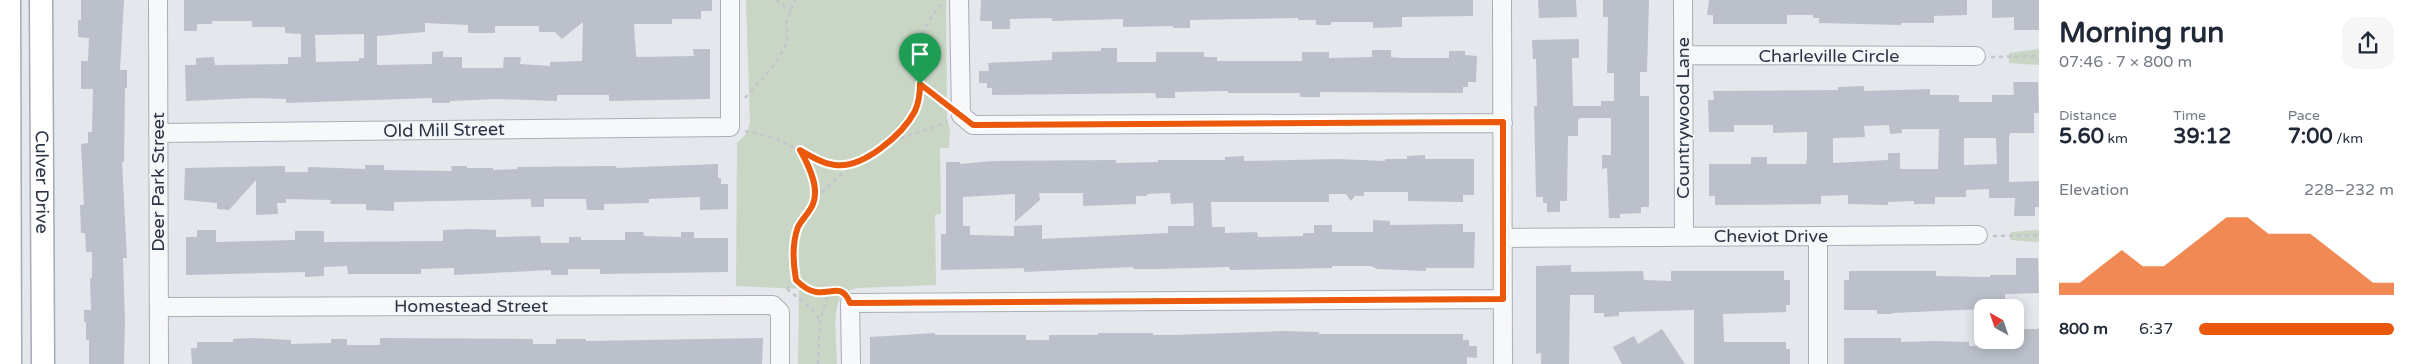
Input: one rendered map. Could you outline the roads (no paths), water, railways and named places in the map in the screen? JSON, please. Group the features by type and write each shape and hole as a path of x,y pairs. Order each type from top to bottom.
{"main road":[{"name":"Culver Drive","path":"9,0 10,364"},
{"name":"Culver Drive","path":"40,0 43,364"}],"street":[{"name":"Deer Park Street","path":"158,0 159,364"},
{"name":"Old Mill Street","path":"158,133 731,120 730,0"},
{"path":"959,0 967,120 1503,122"},
{"path":"1502,0 1503,364"},
{"name":"Countrywood Lane","path":"1683,0 1684,237"},
{"name":"Charleville Circle","path":"1683,55 1976,56"},
{"name":"Cheviot Drive","path":"1503,238 1978,235"},
{"path":"1818,236 1818,364"},
{"path":"851,364 850,303 1503,299"},
{"name":"Homestead Street","path":"159,307 773,305 780,312 780,364"}]}
